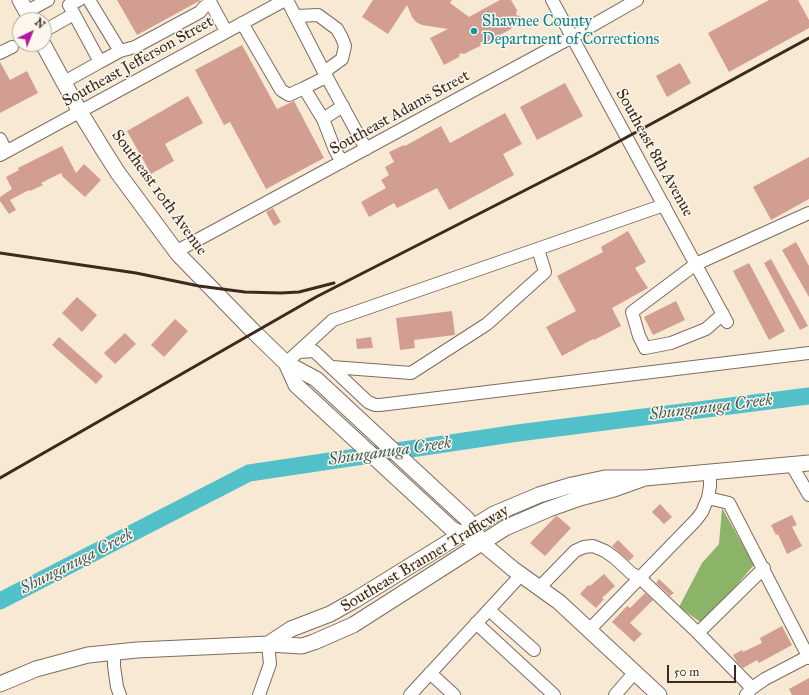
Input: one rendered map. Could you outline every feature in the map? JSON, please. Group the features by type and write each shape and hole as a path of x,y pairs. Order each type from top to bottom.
{"main road":[{"name":"Southeast 10th Avenue","path":"48,52 80,112 118,173 177,251 216,294 286,362 316,379 467,519 468,531"},
{"name":"Southeast 10th Avenue","path":"286,362 296,385 452,529 468,531 520,575 559,602 659,695"},
{"name":"Southeast Branner Trafficway","path":"268,644 291,630 330,614 355,600 494,514 556,489 605,478 645,478 809,463"},
{"name":"Southeast Branner Trafficway","path":"0,684 36,669 88,655 268,644 302,646 340,631 374,612 505,528 549,509 645,478"}],"street":[{"path":"26,11 48,0"},
{"path":"56,0 60,0"},
{"path":"79,0 69,5 100,62"},
{"path":"89,0 120,51"},
{"path":"286,0 296,16 325,74 366,149"},
{"name":"Southeast Jefferson Street","path":"0,139 3,153 286,0"},
{"name":"Southeast 8th Avenue","path":"552,0 664,205 696,264 725,318 706,329 671,343 645,348 639,336 632,312 696,264"},
{"name":"Southeast Adams Street","path":"177,251 572,37 637,0"},
{"path":"64,82 120,51 134,48 200,12 210,2 226,32"},
{"path":"52,26 74,14"},
{"path":"242,23 281,90 289,95 304,88 325,74 342,59 345,46 337,29 318,15 296,16"},
{"path":"0,53 12,47"},
{"path":"304,88 323,119 335,150 342,162"},
{"path":"323,119 342,106"},
{"path":"286,362 333,320 664,205"},
{"path":"696,264 809,213"},
{"path":"332,367 411,373 487,324 545,272 538,249"},
{"path":"298,352 314,350 368,402 375,405 809,353"},
{"path":"791,464 809,495"},
{"path":"589,630 696,520 702,512 708,498 710,471"},
{"path":"539,588 548,577 575,551 584,547 593,546 605,551 631,573 640,578 698,633 749,692 765,679 809,657 729,503 708,498"},
{"path":"698,633 764,568"},
{"path":"410,695 520,575"},
{"path":"489,610 534,650"},
{"path":"476,623 554,695"},
{"path":"262,694 270,664 268,644"},
{"path":"114,653 114,666 117,687 120,695"},
{"path":"615,695 635,672"},
{"path":"430,673 454,695"}],"green space":[{"path":"722,508 754,565 703,624 679,607 702,563 719,544"}],"building":[{"path":"117,0 201,0 137,35"},
{"name":"Shawnee County Department of Corrections","path":"373,0 452,0 450,3 469,17 500,0 511,0 517,10 516,15 520,16 523,22 517,26 513,24 511,29 485,43 481,42 480,46 464,54 460,53 459,57 444,65 430,38 448,29 422,25 416,22 407,5 388,34 362,17"},
{"path":"769,0 798,0 809,20 809,28 729,72 708,33"},
{"path":"242,45 277,109 294,101 324,158 266,189 230,122 224,125 195,70"},
{"path":"0,62 10,80 27,71 38,93 0,113"},
{"path":"680,63 691,83 667,97 656,76"},
{"path":"565,83 583,116 537,140 520,107"},
{"path":"188,96 203,123 165,144 174,161 151,174 127,131"},
{"path":"505,113 522,144 503,154 514,175 449,210 437,188 397,208 394,203 369,217 361,202 386,188 381,180 389,175 385,167 394,162 389,152 404,145 405,146 441,126 450,143"},
{"path":"62,146 76,173 84,164 101,180 85,197 63,177 61,173 41,183 43,185 30,191 29,190 10,200 16,210 9,214 0,201 0,197 12,189 6,177 19,170 18,168"},
{"path":"809,157 809,199 771,220 753,187"},
{"path":"273,208 281,222 274,226 266,212"},
{"path":"628,231 646,262 635,268 648,288 612,308 621,326 562,356 546,327 576,311 557,276 603,252 601,247"},
{"path":"796,242 809,266 809,297 782,250"},
{"path":"771,259 808,326 800,330 764,263"},
{"path":"749,263 785,331 769,340 733,271"},
{"path":"77,297 97,315 82,332 62,313"},
{"path":"676,301 685,320 653,335 644,317"},
{"path":"452,311 455,335 414,340 415,348 400,350 396,318"},
{"path":"175,319 188,331 164,357 151,345"},
{"path":"125,333 136,344 115,364 104,353"},
{"path":"59,337 103,376 96,384 52,345"},
{"path":"371,337 373,348 357,349 356,339"},
{"path":"660,504 672,517 664,524 652,512"},
{"path":"792,515 797,525 792,527 802,546 787,554 778,534 776,535 771,525"},
{"path":"557,516 571,528 545,556 530,543"},
{"path":"618,540 634,556 629,561 612,546"},
{"path":"604,574 615,586 602,598 604,599 596,608 580,594 588,585 590,586"},
{"path":"659,579 674,593 670,596 656,583"},
{"path":"645,593 653,600 630,623 642,634 634,642 612,622 627,606 630,608"},
{"path":"782,626 792,645 759,663 757,660 743,668 737,662 733,655 762,643 760,638"},
{"path":"809,678 809,695 792,695 789,689"}],"waterway":[{"name":"Shunganuga Creek","path":"0,601 249,473 518,433 809,396"}],"railway":[{"path":"0,478 316,297 594,155 809,38"},
{"path":"0,253 136,273 199,286 245,292 299,292 334,283"}],"place":[{"name":"Shawnee County Department of Corrections","path":"474,31"}]}
